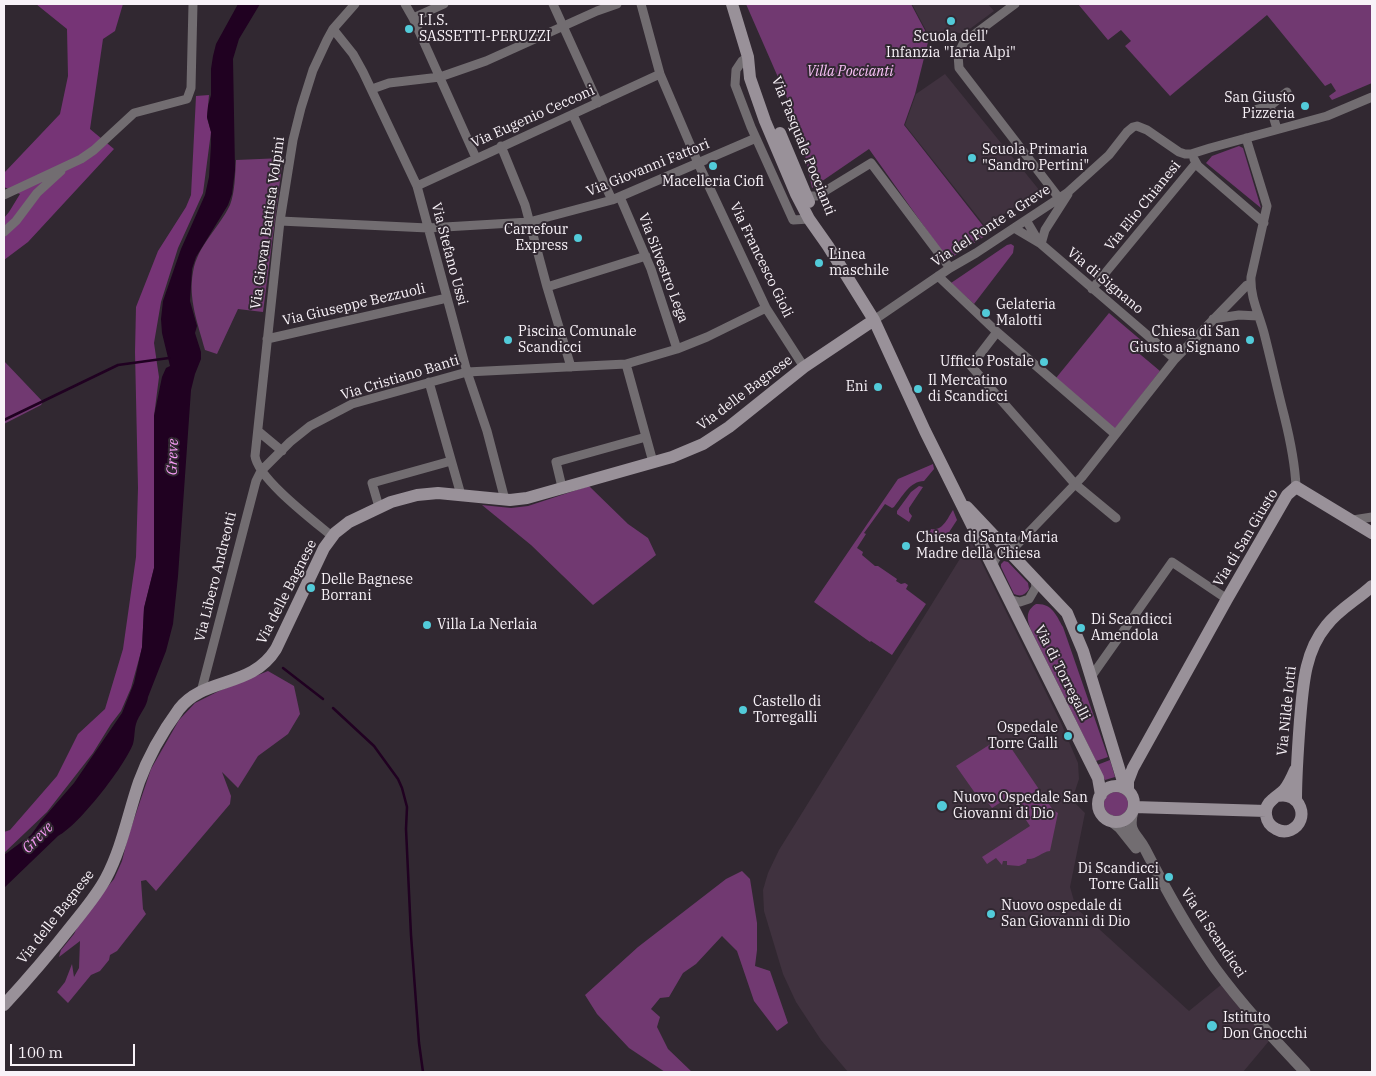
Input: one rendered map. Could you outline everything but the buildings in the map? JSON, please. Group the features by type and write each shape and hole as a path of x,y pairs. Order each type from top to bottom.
{"main road":[{"name":"Via Pasquale Poccianti","path":"732,4 748,57 750,78 765,121 806,196 828,246"},
{"name":"Via Pasquale Poccianti","path":"791,171 809,219 874,320"},
{"name":"Via delle Bagnese","path":"4,1005 58,943 99,890 124,837 139,781 171,720 186,700 201,692 254,672 268,661 276,649 324,548 333,536 349,522 391,502 417,495 438,493 505,500 527,498 690,450 718,435 804,367 874,320"},
{"name":"Via di Torregalli","path":"874,320 957,496 1098,778 1101,795"},
{"path":"1296,487 1372,533"},
{"name":"Via di San Giusto","path":"1126,789 1132,768 1227,599 1287,496 1296,487"},
{"name":"Via di Torregalli","path":"957,496 1010,552"},
{"name":"Via di Scandicci","path":"1010,552 1067,613 1084,651 1126,789 1134,799 1133,809"},
{"name":"Via Nilde Iotti","path":"1296,768 1289,783 1278,796 1270,801 1266,811 1267,820 1270,825 1280,831 1289,830 1296,826 1302,815 1301,808 1296,800 1296,768 1304,676 1312,648 1332,618 1349,603 1371,589"},
{"path":"1101,795 1111,786 1126,789"},
{"name":"Via di Scandicci","path":"1101,795 1098,802 1099,809 1103,816 1110,820"},
{"path":"1278,796 1289,796 1296,800"},
{"path":"1110,820 1117,822 1124,820 1130,816 1133,809 1266,811"}],"street":[{"path":"4,195 81,160 134,113 182,102 189,96 191,88 193,4"},
{"name":"Via Giovan Battista Volpini","path":"261,471 256,465 254,456 280,222 293,140 313,70 333,29 355,4"},
{"path":"405,4 476,158"},
{"path":"413,18 444,4"},
{"path":"553,4 598,103"},
{"path":"372,88 440,78 486,61 617,4"},
{"name":"Via Francesco Gioli","path":"641,4 660,74 698,163 766,308 804,367"},
{"path":"1015,4 964,42 958,54 959,68 1060,198"},
{"name":"Via Stefano Ussi","path":"333,29 353,54 372,88 417,186 467,372 487,431 505,500"},
{"path":"748,57 738,65 734,82 756,138 793,220 809,219"},
{"name":"Via Eugenio Cecconi","path":"417,186 660,74"},
{"path":"1254,110 1270,106 1286,92"},
{"path":"1264,223 1198,166 1194,159 1246,138 1327,116 1372,97"},
{"path":"1270,106 1277,129"},
{"name":"Via Silvestro Lega","path":"573,115 646,256 678,349"},
{"name":"Via del Ponte a Greve","path":"874,320 950,268 1060,198 1108,155 1133,127 1136,126 1147,130 1179,152 1194,159"},
{"name":"Via Giovanni Fattori","path":"280,222 428,228 529,222 616,198 756,138"},
{"name":"Via di San Giusto","path":"1246,138 1267,206 1251,280 1258,316 1294,459 1296,487"},
{"path":"501,146 518,184 571,367"},
{"name":"Via Elio Chianesi","path":"1092,289 1194,159"},
{"path":"806,196 817,196 872,163 950,268"},
{"path":"4,232 16,221 37,193 65,167"},
{"path":"775,180 791,171"},
{"path":"1041,244 1045,230 1072,188"},
{"path":"1026,220 1041,244"},
{"path":"1014,228 1041,244"},
{"name":"Via di Signano","path":"1041,244 1175,359"},
{"path":"547,287 646,256"},
{"path":"938,276 997,332 1115,434"},
{"path":"993,567 997,556 1010,552 1075,484 1175,359 1251,280"},
{"name":"Via Giuseppe Bezzuoli","path":"267,339 447,298"},
{"name":"Via Cristiano Banti","path":"261,471 290,442 310,426 352,404 467,372 626,364 678,349 766,308"},
{"path":"1212,319 1239,315 1258,316"},
{"path":"997,332 971,366 1075,484 1116,518"},
{"path":"626,364 653,462"},
{"path":"429,382 461,495"},
{"path":"258,431 282,451"},
{"path":"562,487 556,462 646,437"},
{"path":"379,507 372,483 451,461"},
{"path":"261,471 289,500 333,536"},
{"name":"Via Libero Andreotti","path":"201,692 253,489 261,471"},
{"path":"1353,520 1372,517"},
{"path":"1091,677 1172,562 1227,599"},
{"path":"1008,599 1020,602 1030,599 1036,588 1035,580"},
{"name":"Via di Scandicci","path":"1133,809 1131,818 1133,831 1144,846 1158,875 1215,968 1266,1030 1305,1072"},
{"name":"Via di Scandicci","path":"1110,820 1120,828 1158,875"}],"shaded area":[{"path":"36,4 123,4 115,31 103,39 90,129 114,149 28,242 4,260 4,218 20,194 4,187 4,173 60,114 68,76 67,29"},
{"name":"Scuola dell' Infanzia \"Iaria Alpi\"","path":"912,4 988,4 994,11 963,34 955,32 949,36 943,31 929,36"},
{"name":"Scuola Primaria \"Sandro Pertini\"","path":"945,74 1040,191 985,226 905,125 916,94"},
{"path":"209,95 207,118 211,132 203,193 178,248 161,302 154,343 159,377 154,416 154,568 144,608 142,648 131,688 121,711 93,753 47,812 4,853 4,832 10,830 57,776 78,734 105,709 123,649 136,557 138,488 136,307 158,251 186,207 191,195 196,96"},
{"name":"Nuovo Ospedale San Giovanni di Dio","path":"971,541 1061,723 1078,763 1079,779 1075,791 1070,798 1085,813 1070,887 1076,908 1189,1011 1222,984 1269,1041 1243,1072 848,1072 821,1040 796,1002 783,974 764,911 763,890 768,873 779,850"}],"green space":[{"name":"Villa Poccianti","path":"746,4 911,4 929,38 915,94 904,125 984,227 999,218 1005,223 948,260 869,149 812,188 798,123"},
{"path":"1078,4 1372,4 1372,83 1332,100 1329,96 1336,91 1331,83 1325,86 1267,15 1170,96 1125,46 1131,41 1121,30 1108,40"},
{"path":"1239,146 1243,148 1261,208 1206,163 1212,156"},
{"path":"283,158 263,312 238,309 217,354 205,350 193,302 193,272 199,254 232,200 236,160"},
{"path":"1011,244 1014,246 1013,253 974,304 951,283 1007,245"},
{"path":"1109,313 1142,341 1135,350 1160,371 1115,429 1056,378"},
{"path":"4,361 43,402 41,405 4,424"},
{"path":"933,464 934,469 924,481 910,487 894,507 892,508 885,504 864,533 866,534 857,548 875,566 878,566 897,579 896,581 901,584 905,583 908,585 906,589 926,604 892,655 870,642 814,602 898,479"},
{"path":"589,486 628,524 648,538 656,555 593,605 531,545 482,505 511,508 528,506"},
{"path":"919,486 923,487 909,508 912,516 909,522 897,514 897,511 911,492"},
{"path":"953,510 957,520 944,540 930,532 931,529 942,526"},
{"path":"1004,561 1008,562 1028,583 1029,589 1024,594 1014,594 1001,567"},
{"path":"1036,604 1046,605 1050,608 1056,614 1063,627 1108,757 1096,761 1031,630 1028,616 1032,607"},
{"path":"268,671 294,686 300,714 288,734 258,756 238,788 222,772 231,796 230,804 156,891 146,880 141,881 143,909 146,914 117,951 110,955 109,960 100,971 91,975 68,1003 57,992 65,982 72,964 74,977 79,968 80,941 59,957 61,950 74,934 82,918 114,879 122,861 151,769 179,720 195,703"},
{"path":"997,740 1004,741 1009,745 1053,810 1058,813 1050,851 1027,859 1026,863 1019,866 1007,865 1007,861 1003,861 1002,865 996,858 987,864 982,857 1030,826 1010,796 992,808 986,800 982,803 956,766"},
{"path":"1110,760 1115,777 1105,780 1097,765"},
{"path":"1116,792 1124,796 1128,804 1124,812 1116,816 1108,812 1104,804 1108,796"},
{"path":"742,871 750,879 757,923 755,966 770,971 788,1023 777,1031 754,1001 737,951 722,936 696,964 683,973 669,997 660,998 651,1009 660,1017 657,1027 668,1049 692,1072 665,1072 629,1048 597,1014 585,995 638,947 726,879"}],"water":[{"name":"Greve","path":"238,4 260,4 239,39 233,59 235,170 232,194 228,205 196,257 192,269 190,301 197,326 195,333 201,352 201,359 191,390 178,576 173,624 166,651 137,721 133,744 120,767 89,808 4,888 4,855 31,835 74,783 122,713 134,683 142,647 144,608 154,568 154,416 162,377 166,368 170,366 162,333 163,301 181,249 205,195 209,177 211,145 211,132 207,117 211,95 213,56 216,44"}],"waterway":[{"path":"4,420 118,365 169,358"},
{"path":"283,668 323,699"},
{"path":"333,708 374,746 398,779 407,807 406,829 411,935 423,1072"}],"place":[{"name":"Scuola dell' Infanzia \"Iaria Alpi\"","path":"951,21"},
{"name":"I.I.S. SASSETTI-PERUZZI","path":"409,29"},
{"name":"San Giusto Pizzeria","path":"1305,106"},
{"name":"Scuola Primaria \"Sandro Pertini\"","path":"972,158"},
{"name":"Macelleria Ciofi","path":"713,166"},
{"name":"Carrefour Express","path":"578,238"},
{"name":"Linea maschile","path":"819,263"},
{"name":"Gelateria Malotti","path":"986,313"},
{"name":"Piscina Comunale Scandicci","path":"508,340"},
{"name":"Chiesa di San Giusto a Signano","path":"1250,340"},
{"name":"Ufficio Postale","path":"1044,362"},
{"name":"Eni","path":"878,387"},
{"name":"Il Mercatino di Scandicci","path":"918,389"},
{"name":"Chiesa di Santa Maria Madre della Chiesa","path":"906,546"},
{"name":"Delle Bagnese Borrani","path":"311,588"},
{"name":"Villa La Nerlaia","path":"427,625"},
{"name":"Di Scandicci Amendola","path":"1081,628"},
{"name":"Castello di Torregalli","path":"743,710"},
{"name":"Ospedale Torre Galli","path":"1068,736"},
{"name":"Nuovo Ospedale San Giovanni di Dio","path":"942,806"},
{"name":"Di Scandicci Torre Galli","path":"1169,877"},
{"name":"Nuovo ospedale di San Giovanni di Dio","path":"991,914"},
{"name":"Istituto Don Gnocchi","path":"1212,1026"}]}
